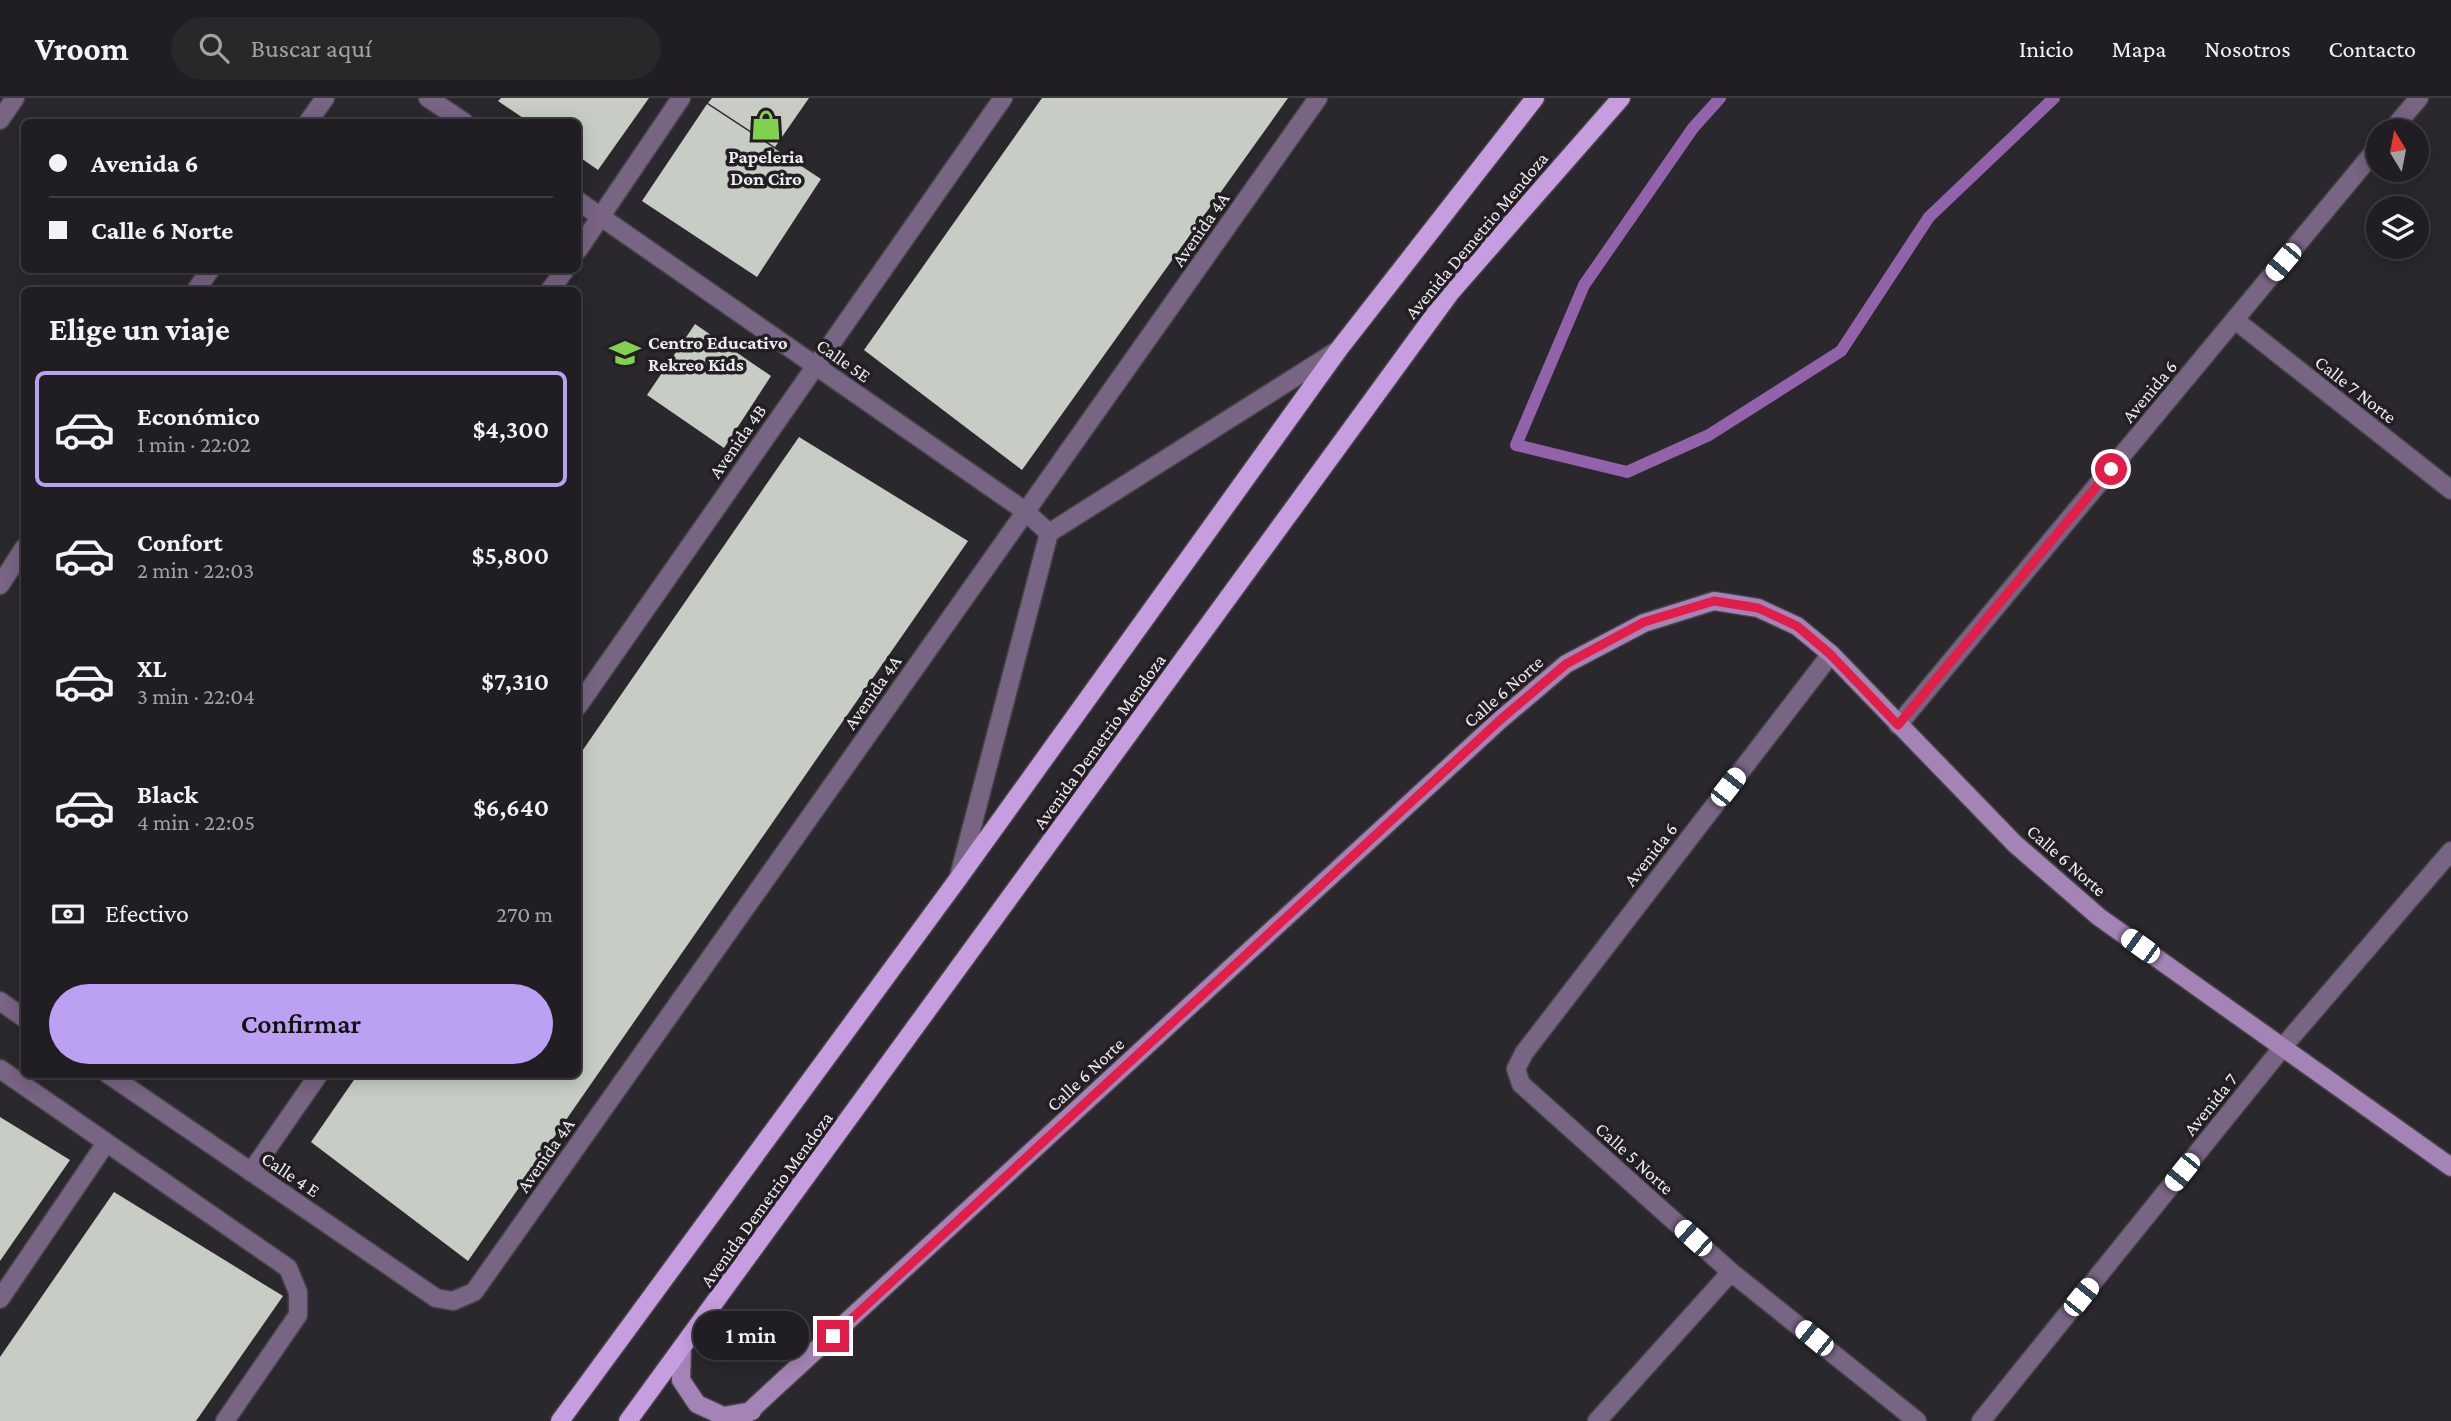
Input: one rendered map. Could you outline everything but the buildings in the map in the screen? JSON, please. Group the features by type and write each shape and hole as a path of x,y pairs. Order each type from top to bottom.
{"main road":[{"name":"Avenida Demetrio Mendoza","path":"560,1421 958,879 1339,349 1535,98"},
{"name":"Avenida Demetrio Mendoza","path":"628,1421 682,1351 1451,292 1621,98"}],"street":[{"path":"0,120 15,98"},
{"path":"310,119 325,98"},
{"path":"428,98 460,119"},
{"path":"581,246 681,98"},
{"name":"Avenida 4B","path":"581,702 1003,98"},
{"name":"Avenida 4A","path":"453,1301 474,1292 1318,98"},
{"path":"2401,119 2419,98"},
{"name":"Avenida 6","path":"1898,725 2366,162"},
{"name":"Calle 5E","path":"581,203 1025,511 1049,533"},
{"name":"Calle 7 Norte","path":"2235,320 2451,490"},
{"path":"958,879 1049,533 1339,349"},
{"path":"0,585 21,553"},
{"name":"Calle 6 Norte","path":"682,1351 681,1380 697,1404 723,1416 746,1416 1489,729 1566,664 1644,622 1714,601 1758,608 1797,626 1830,654 2057,883 2282,1048 2451,1167"},
{"name":"Avenida 6","path":"1521,1084 1516,1069 1524,1053 1830,654"},
{"name":"Avenida 7","path":"1981,1421 2282,1048 2451,851"},
{"path":"0,1001 21,1016"},
{"path":"0,1069 288,1268 298,1293 298,1315 225,1421"},
{"name":"Calle 4 E","path":"114,1078 436,1298 453,1301"},
{"path":"251,1172 316,1078"},
{"name":"Calle 5 Norte","path":"1521,1084 1731,1272 1917,1421"},
{"path":"0,1298 106,1143"},
{"path":"1597,1421 1731,1272"}],"waterway":[{"path":"1720,98 1693,128 1584,285 1516,445 1627,472 1709,435 1841,351 1929,217 2054,98"}],"place":[{"name":"Papeleria Don Ciro","path":"766,125"},
{"name":"Centro Educativo Rekreo Kids","path":"625,353"}],"route":[{"path":"833,1336 1500,720 1566,664 1644,622 1714,601 1758,608 1797,626 1830,654 1898,725 2111,469"}]}
